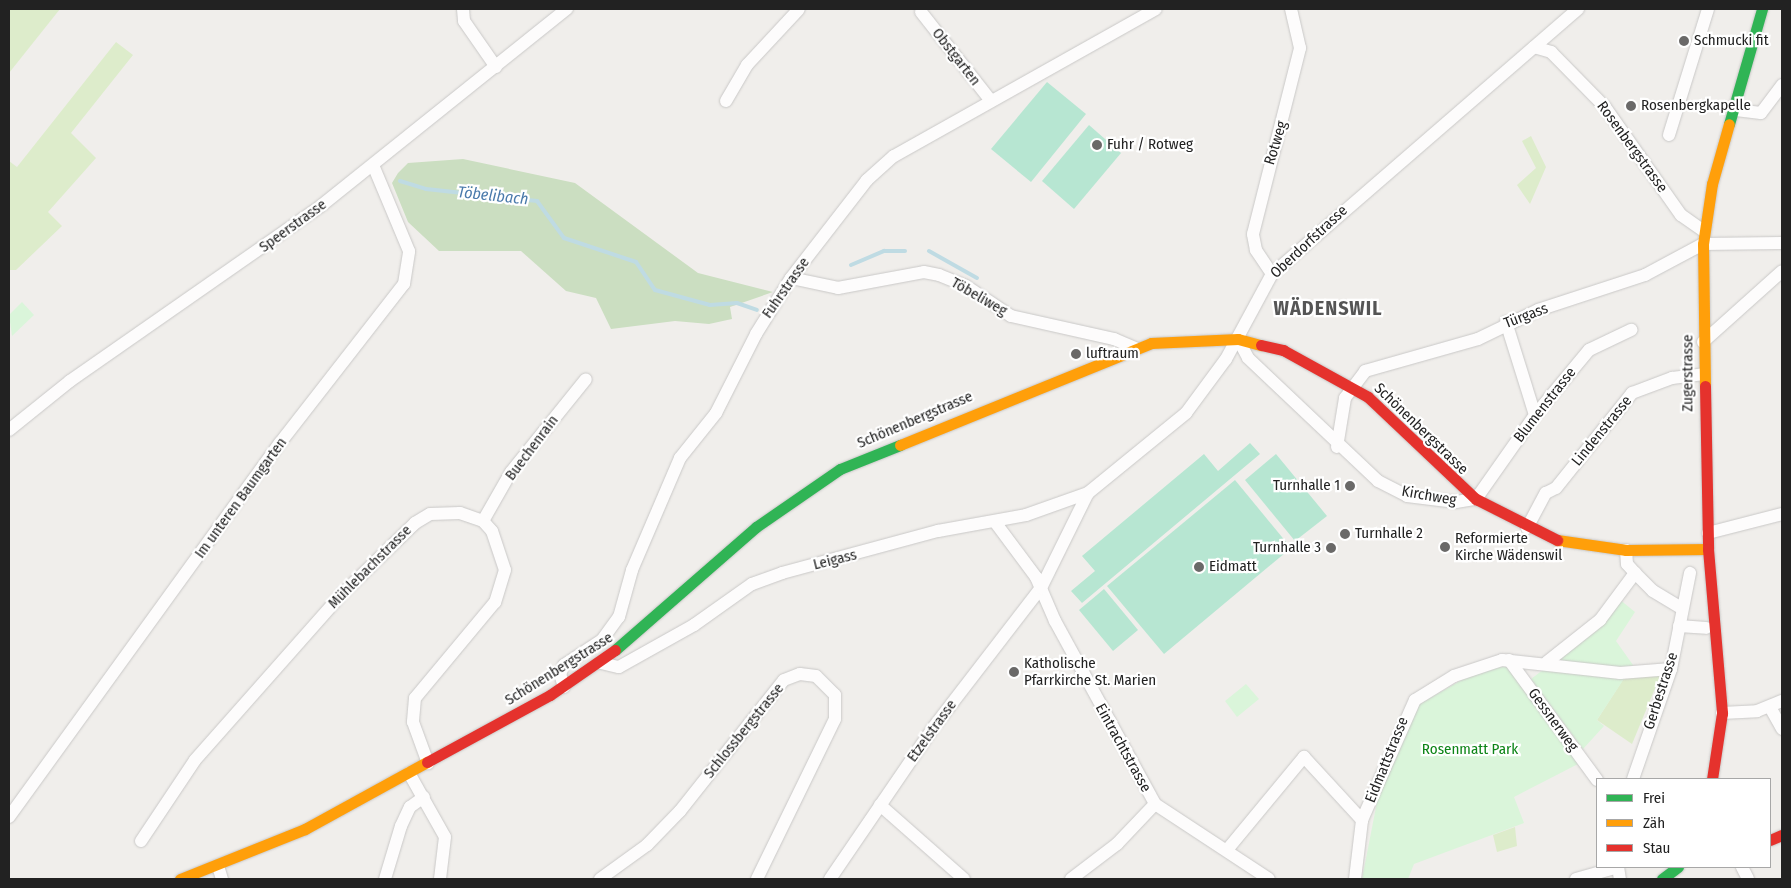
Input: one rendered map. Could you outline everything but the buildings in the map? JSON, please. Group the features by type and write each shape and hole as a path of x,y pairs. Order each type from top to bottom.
{"street":[{"path":"463,9 464,21 496,67"},
{"name":"Speerstrasse","path":"9,430 374,166 567,9"},
{"path":"726,102 747,65 799,9"},
{"name":"Fuhrstrasse","path":"564,687 560,674 564,665 602,640 619,617 632,570 680,458 716,413 756,334 791,278 874,174 894,156 1156,9"},
{"name":"Rotweg","path":"1272,274 1256,250 1253,234 1300,48 1291,9"},
{"name":"Oberdorfstrasse","path":"1041,588 1088,493 1186,413 1238,339 1272,274 1326,223 1578,9"},
{"path":"1669,134 1708,9"},
{"name":"Zugerstrasse","path":"1712,778 1720,743 1722,713 1708,549 1703,342 1704,238 1712,184 1736,110 1762,9"},
{"name":"Obstgarten","path":"921,12 991,101"},
{"name":"Rosenbergstrasse","path":"1534,47 1550,52 1605,107 1682,215 1704,238"},
{"path":"1736,110 1761,113 1782,84"},
{"name":"Im unteren Baumgarten","path":"9,817 280,443 404,284 409,251 374,166"},
{"path":"1704,238 1782,243"},
{"name":"Türgass","path":"1352,386 1365,371 1478,338 1506,322 1614,288 1704,238"},
{"path":"1703,342 1782,271"},
{"name":"Töbeliweg","path":"791,278 838,288 924,272 939,275 966,286 1011,316 1114,339 1135,348"},
{"path":"1506,322 1535,415"},
{"name":"Blumenstrasse","path":"1476,499 1535,415 1589,350 1631,330"},
{"name":"Schönenbergstrasse","path":"180,879 218,866 304,829 428,763 564,687 601,664 756,527 840,469 1135,348 1188,338 1238,339 1283,350 1352,386 1476,499 1527,528 1572,545 1626,550 1708,549"},
{"name":"Kirchweg","path":"1238,339 1248,358 1337,447 1378,481 1402,494 1456,502 1476,499"},
{"name":"Lindenstrasse","path":"1527,528 1546,493 1556,488 1597,433 1632,393 1672,378 1704,374"},
{"name":"Buechenrain","path":"483,521 512,472 586,379"},
{"path":"1337,447 1345,398 1352,386"},
{"name":"Leigass","path":"601,664 619,667 767,578 930,533 995,522 1088,493"},
{"name":"Mühlebachstrasse","path":"141,841 195,760 278,663 415,523 446,512 483,521"},
{"path":"1708,533 1782,514"},
{"path":"428,763 413,722 415,698 482,619 502,587 504,555 483,521"},
{"name":"Eintrachtstrasse","path":"995,522 1020,552 1041,588 1155,804 1269,879"},
{"path":"1626,550 1627,564 1635,573 1653,591 1681,608"},
{"path":"1547,662 1591,629 1635,573"},
{"name":"Gerbestrasse","path":"1633,778 1671,669 1681,608 1690,573"},
{"name":"Etzelstrasse","path":"830,879 880,805 1041,588"},
{"path":"1679,626 1706,628"},
{"name":"Eidmattstrasse","path":"1355,879 1362,820 1415,700 1454,676 1509,660 1547,662 1620,673 1671,669"},
{"name":"Gessnerweg","path":"1509,660 1596,779"},
{"name":"Schlossbergstrasse","path":"600,879 647,845 680,811 784,680 800,674 816,676 828,683 835,695 835,719 758,879"},
{"path":"1722,713 1770,707 1782,701"},
{"path":"1770,707 1782,729"},
{"name":"Zugerstrasse","path":"1720,743 1724,778"},
{"path":"1227,850 1277,787 1304,757 1362,820"},
{"path":"409,773 445,837 447,854 440,879"},
{"path":"385,879 401,826 410,807 424,797"},
{"path":"1071,879 1117,844 1155,804"},
{"path":"880,805 964,879"},
{"path":"218,866 222,879"},
{"path":"1576,879 1614,868"},
{"path":"1662,879 1680,868"}],"green space":[{"path":"9,9 60,9 9,73"},
{"path":"116,42 133,55 71,133 96,158 48,212 62,226 16,270 9,270 9,161 17,167"},
{"path":"1047,82 1086,114 1031,182 991,149"},
{"path":"1089,125 1121,153 1074,209 1042,181"},
{"path":"1531,136 1546,167 1530,204 1517,185 1536,168 1522,141"},
{"path":"463,159 575,183 698,273 773,292 730,307 732,319 709,324 675,321 611,329 596,298 566,291 521,251 439,251 408,222 392,183 398,173 408,163"},
{"path":"22,302 34,315 12,336 9,315"},
{"path":"1250,443 1260,454 1082,603 1071,591 1095,571 1082,556 1204,454 1218,471"},
{"path":"1276,454 1327,516 1295,541 1245,480"},
{"name":"Eidmatt","path":"1235,480 1291,548 1164,654 1107,586"},
{"path":"1104,589 1138,630 1113,651 1079,610"},
{"path":"1619,599 1635,612 1616,641 1633,665 1597,720 1604,726 1583,749 1531,679 1600,627"},
{"name":"Rosenmatt Park","path":"1509,666 1580,763 1514,797 1524,823 1414,864 1408,879 1362,879 1377,802 1418,705 1479,670"},
{"path":"1661,674 1632,744 1597,720 1626,675"},
{"path":"1246,684 1259,699 1237,717 1225,701"},
{"path":"1515,827 1517,846 1497,852 1493,835"}],"waterway":[{"name":"Töbelibach","path":"400,181 426,189 537,201 564,238 636,262 655,290 710,305 737,303 757,310"},
{"name":"Töbelibach","path":"851,265 884,251 905,251"},
{"name":"Töbelibach","path":"929,251 977,278"}],"traffic: fast":[{"path":"1729,124 1762,9"},
{"path":"615,650 756,527 840,469 900,445"},
{"path":"1662,879 1677,868"}],"traffic: slow":[{"path":"1705,386 1703,244 1712,184 1729,124"},
{"path":"900,445 1151,343 1238,339 1261,345"},
{"path":"1557,540 1626,550 1708,549"},
{"path":"180,879 305,829 427,762"}],"traffic: jam":[{"path":"1261,345 1283,350 1368,397 1476,499 1557,540"},
{"path":"1705,386 1708,549 1722,713 1712,778"},
{"path":"427,762 550,695 615,650"},
{"path":"1771,840 1782,835"}],"place":[{"name":"Schmucki fit","path":"1684,41"},
{"name":"Rosenbergkapelle","path":"1631,106"},
{"name":"Fuhr / Rotweg","path":"1097,145"},
{"name":"luftraum","path":"1076,354"},
{"name":"Turnhalle 1","path":"1350,486"},
{"name":"Turnhalle 2","path":"1345,534"},
{"name":"Reformierte Kirche Wädenswil","path":"1445,547"},
{"name":"Turnhalle 3","path":"1331,548"},
{"name":"Eidmatt","path":"1199,567"},
{"name":"Katholische Pfarrkirche St. Marien","path":"1014,672"}],"district":[{"name":"WÄDENSWIL","path":"1328,308"}]}
